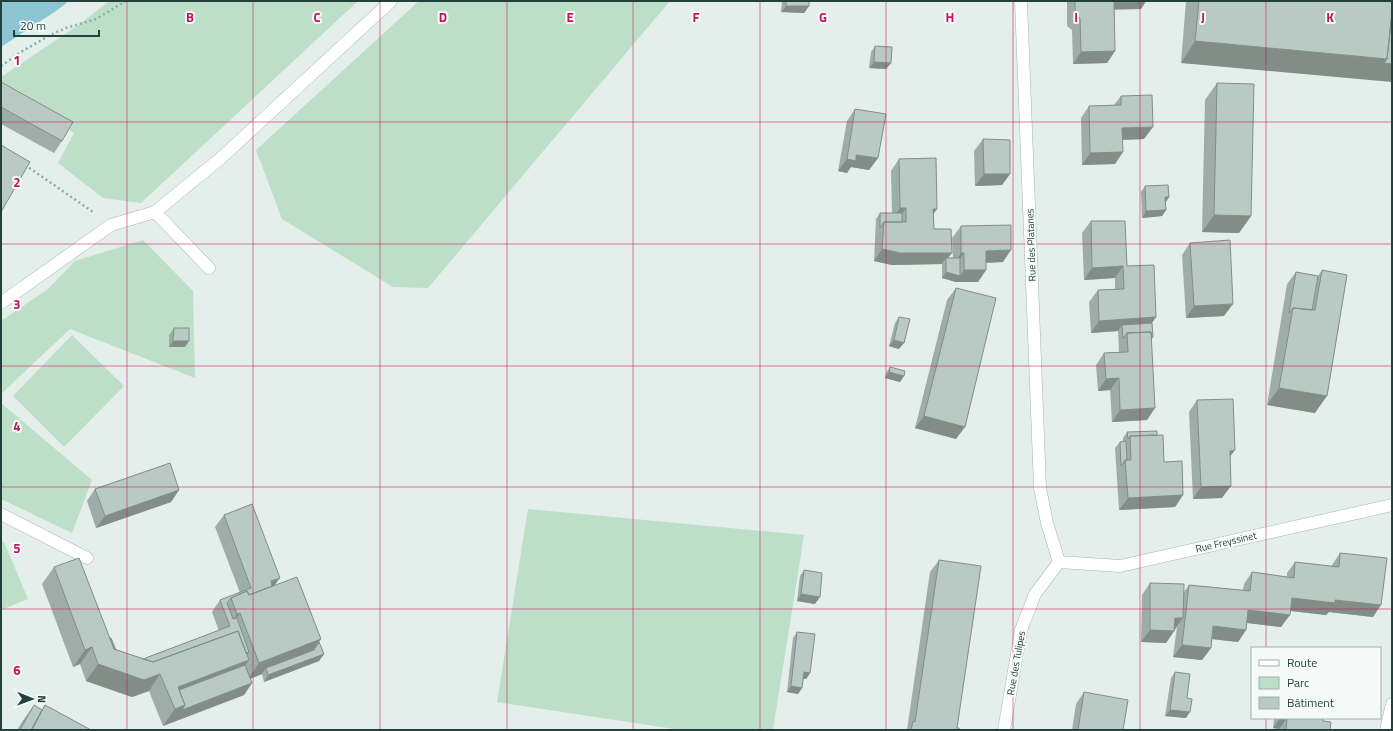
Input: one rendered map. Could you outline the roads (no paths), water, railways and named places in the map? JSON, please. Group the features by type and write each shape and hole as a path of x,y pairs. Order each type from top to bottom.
{"street":[{"path":"1,303 111,225 154,212 221,158 391,1"},
{"name":"Rue des Platanes","path":"1021,1 1040,488 1047,523 1059,562"},
{"path":"154,212 209,268"},
{"name":"Rue Freyssinet","path":"1059,562 1120,566 1392,505"},
{"path":"1,514 87,558"},
{"name":"Rue des Tulipes","path":"1004,730 1021,630 1036,594 1059,562"},
{"path":"1386,730 1392,704"}],"water":[{"path":"1,1 69,1 1,47"}]}
